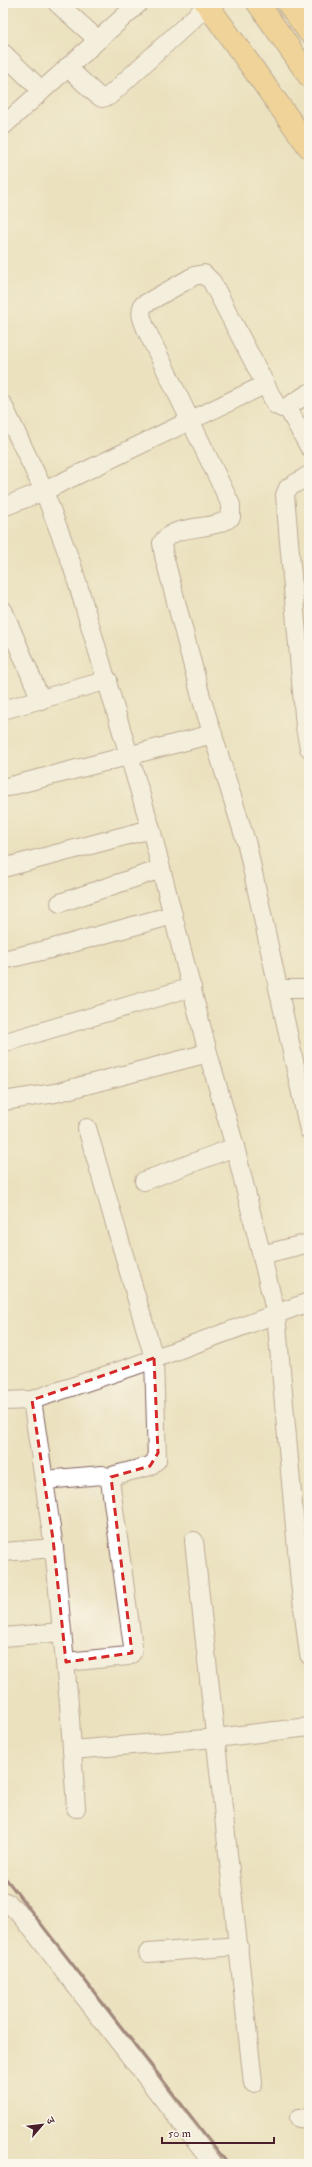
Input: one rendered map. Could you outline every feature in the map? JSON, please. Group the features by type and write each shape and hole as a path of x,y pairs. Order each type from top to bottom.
{"main road":[{"path":"258,3 309,76"},
{"path":"288,3 309,32"},
{"path":"207,4 309,146"}],"street":[{"path":"57,3 97,39"},
{"path":"3,126 97,39 139,3"},
{"path":"67,67 97,95 102,98 109,96 207,4"},
{"path":"3,53 41,90"},
{"path":"309,393 287,407 282,408 276,405 264,385 212,282 204,274 198,274 142,305 140,311 146,329 191,419 231,505 231,517 226,522 215,526 177,532 168,537 162,543 169,581 212,734 247,845 309,1130"},
{"path":"3,507 44,491 264,385"},
{"path":"3,405 44,491 72,565 108,680 151,829 208,1053 235,1147 260,1255 276,1314 300,1583 309,1655"},
{"path":"287,407 309,447"},
{"path":"309,475 288,488 285,495 305,668 309,748"},
{"path":"3,610 40,700"},
{"path":"3,710 108,680"},
{"path":"3,788 129,754 212,734"},
{"path":"3,868 151,829"},
{"path":"60,903 161,869"},
{"path":"3,960 50,949 173,915"},
{"path":"3,1043 192,987"},
{"path":"279,990 309,989"},
{"path":"3,1101 54,1093 208,1053"},
{"path":"44,1480 102,1475 108,1477 150,1466 156,1460 154,1358 87,1128"},
{"path":"144,1181 235,1147"},
{"path":"260,1255 309,1243"},
{"path":"3,1401 32,1400 309,1302"},
{"path":"32,1400 54,1548 66,1662 76,1808"},
{"path":"66,1662 128,1656 132,1652 133,1647 112,1483 108,1477"},
{"path":"194,1541 253,2084"},
{"path":"3,1552 54,1548"},
{"path":"3,1637 62,1632"},
{"path":"72,1750 216,1738 309,1727"},
{"path":"3,1901 8,1903 22,1916 213,2164"},
{"path":"148,1953 239,1946"}],"highlighted area":[{"path":"154,1358 158,1453 150,1466 111,1477 132,1653 66,1662 53,1539 32,1400"}],"railway":[{"path":"3,1875 228,2164"}]}
